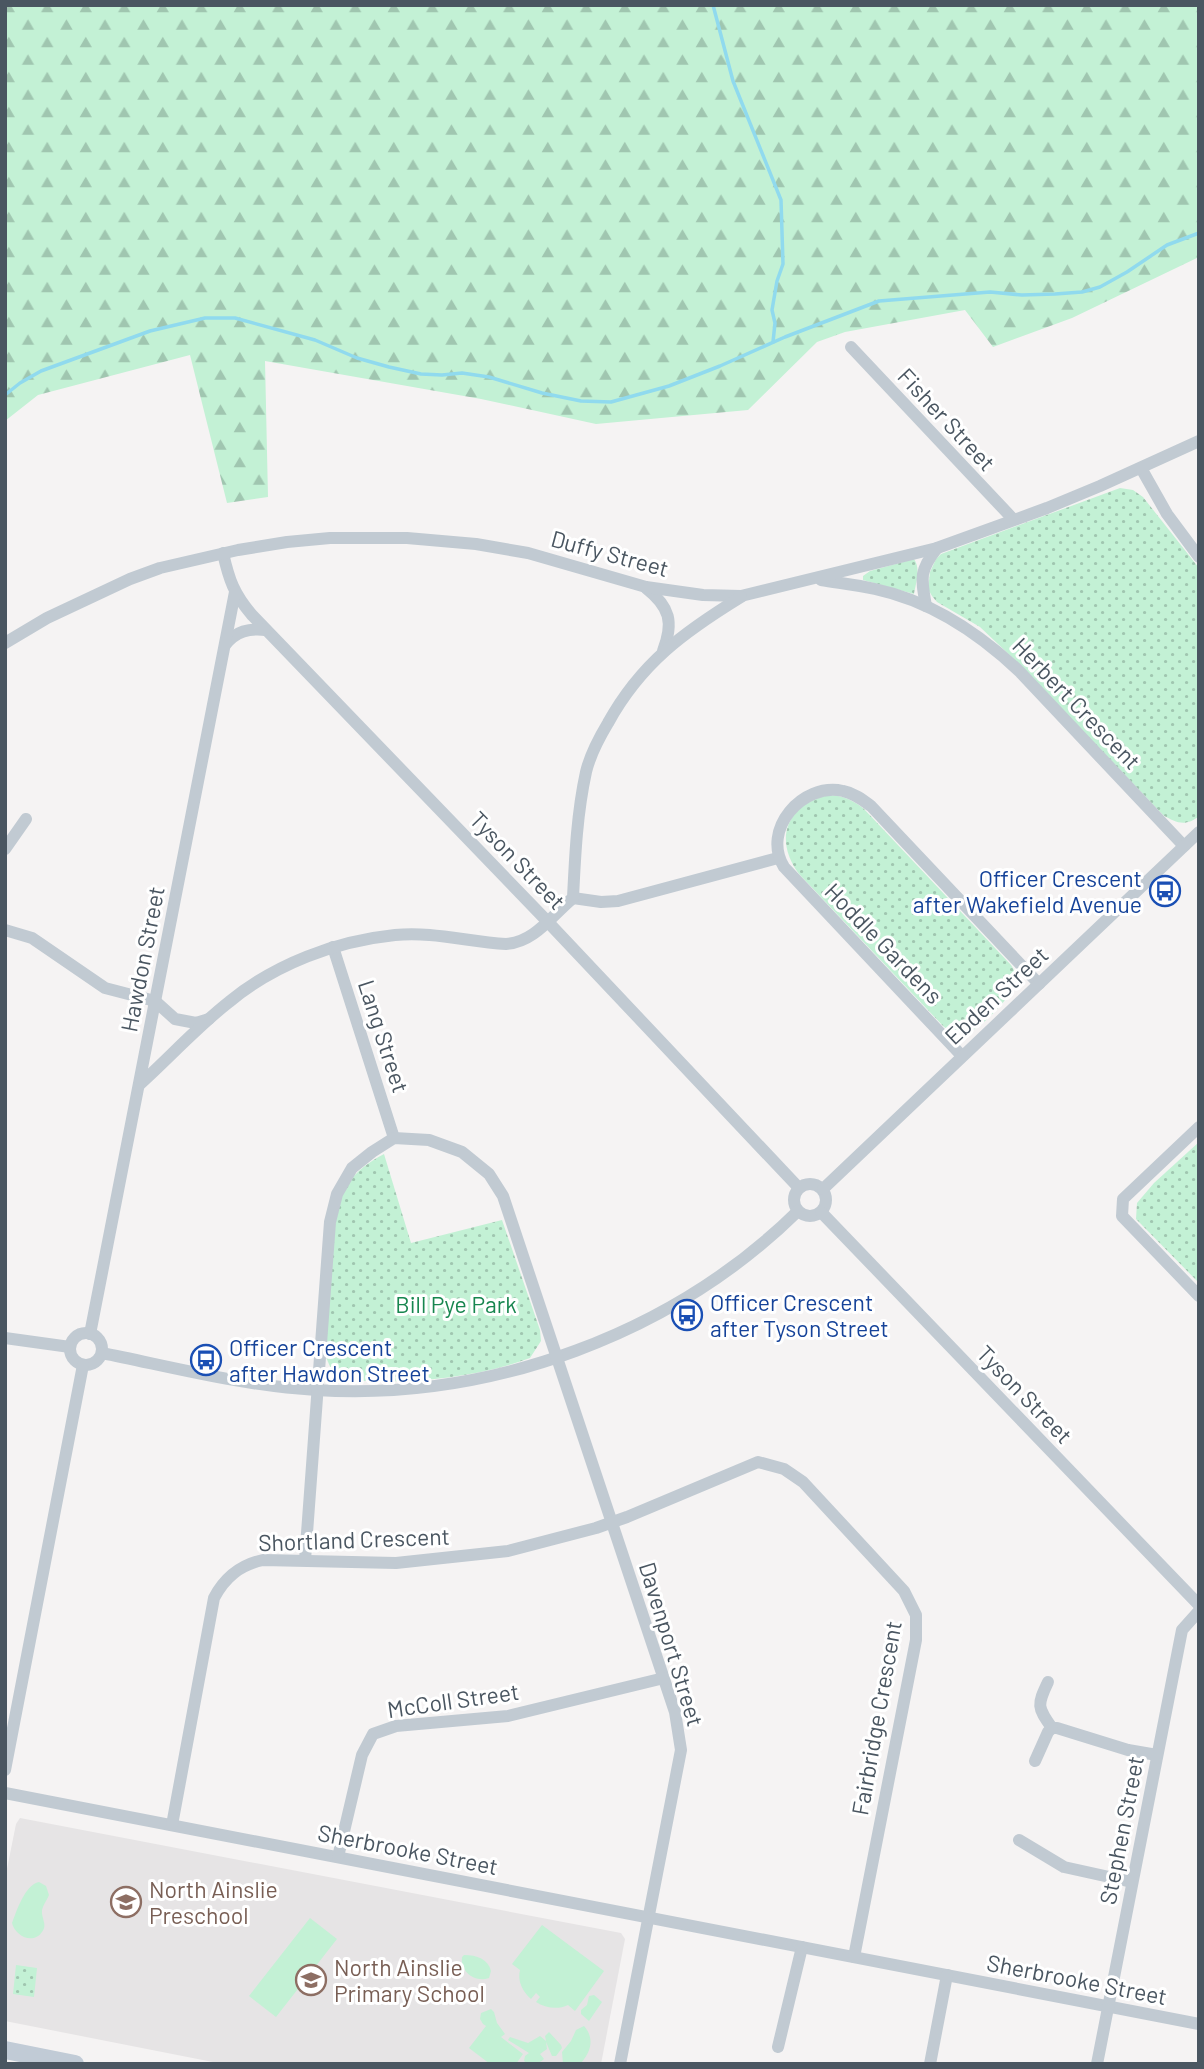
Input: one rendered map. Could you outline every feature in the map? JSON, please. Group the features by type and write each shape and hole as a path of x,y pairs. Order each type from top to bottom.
{"main road":[{"path":"5,2050 75,2064"}],"street":[{"name":"Fisher Street","path":"851,346 1013,519"},
{"name":"Duffy Street","path":"5,643 47,618 160,568 223,553 325,538 436,539 476,544 528,553 646,587 703,595 741,596 937,548 1046,508 1199,441"},
{"path":"1141,468 1167,514 1199,557"},
{"path":"926,606 922,576 926,562 937,548"},
{"name":"Tyson Street","path":"223,553 234,592 266,630 547,921 799,1188"},
{"name":"Herbert Crescent","path":"813,579 877,590 926,606 971,630 1020,672 1184,846"},
{"path":"646,587 664,605 669,618 669,636 663,651"},
{"name":"Hawdon Street","path":"90,1334 234,592"},
{"path":"139,1085 230,1000 269,975 306,957 333,947 395,935 433,935 491,943 517,943 534,934 573,898 579,808 587,768 618,705 639,676 663,651 741,596"},
{"path":"225,645 232,636 240,632 251,629 266,630"},
{"path":"573,898 601,902 618,901 778,858 783,823 797,802 809,794 822,791 850,793 872,806 1039,984"},
{"path":"5,849 26,819"},
{"name":"Ebden Street","path":"823,1189 1199,832"},
{"name":"Hoddle Gardens","path":"778,858 962,1056"},
{"path":"5,930 32,938 105,988 155,1001 178,1021 196,1023 209,1019"},
{"name":"Lang Street","path":"333,947 394,1138"},
{"path":"1199,1127 1123,1199 1122,1216 1199,1296"},
{"path":"305,1560 330,1222 337,1194 352,1168 394,1138"},
{"name":"Davenport Street","path":"394,1138 429,1140 462,1152 489,1174 503,1196 675,1712 681,1750 620,2064"},
{"path":"810,1183 823,1189 826,1200 821,1212 807,1216 798,1211 793,1201 799,1188 810,1183"},
{"path":"102,1353 238,1380 318,1390 403,1389 559,1362 657,1316 730,1269 798,1211"},
{"name":"Tyson Street","path":"821,1212 1199,1605"},
{"path":"90,1334 100,1341 102,1353 96,1362 83,1365 73,1359 70,1347 77,1336 90,1334"},
{"path":"5,1338 70,1347"},
{"path":"5,1770 83,1365"},
{"name":"Fairbridge Crescent","path":"612,1522 758,1462 783,1469 803,1482 904,1591 916,1615 916,1640 853,1957"},
{"name":"Shortland Crescent","path":"172,1825 214,1598 228,1577 248,1563 263,1560 305,1560 396,1563 509,1551 612,1522"},
{"name":"Stephen Street","path":"1097,2064 1182,1630 1199,1611"},
{"name":"McColl Street","path":"338,1857 362,1755 373,1734 396,1726 508,1717 664,1678"},
{"path":"1048,1682 1040,1699 1040,1707 1052,1728"},
{"path":"1035,1761 1052,1728 1128,1750 1157,1755"},
{"name":"Sherbrooke Street","path":"5,1793 1199,2024"},
{"path":"1019,1840 1064,1867 1132,1882"},
{"path":"778,2047 802,1947"},
{"path":"930,2064 947,1975"}],"shaded area":[{"name":"North Ainslie Primary School","path":"20,1818 621,1933 625,1939 601,2064 223,2064 5,2021 5,1879 16,1824"}],"green space":[{"path":"5,5 1199,5 1199,257 1072,318 993,347 965,310 845,332 817,342 748,410 596,424 481,399 265,361 268,497 227,503 190,355 38,395 5,421"},
{"path":"1120,488 1133,490 1143,497 1199,568 1199,816 1185,823 1163,815 1017,662 980,627 937,602 928,589 930,572 941,554"},
{"path":"914,559 918,572 914,594 863,580 863,576 870,571"},
{"path":"829,795 848,799 864,809 1011,965 1016,977 1014,990 973,1030 964,1033 944,1027 799,874 791,861 786,836 794,815 803,806"},
{"path":"1199,1142 1199,1283 1136,1219 1137,1203 1154,1183"},
{"name":"Bill Pye Park","path":"384,1154 411,1243 502,1220 540,1330 541,1341 530,1358 471,1374 429,1379 348,1381 342,1380 333,1372 326,1357 330,1268 336,1219 347,1185 363,1167"},
{"path":"39,1882 46,1886 49,1895 42,1910 44,1927 38,1936 29,1938 20,1935 12,1923 26,1893"},
{"path":"310,1918 337,1939 276,2017 249,1996"},
{"path":"542,1925 604,1971 575,2011 568,2005 556,2008 540,2004 536,2002 540,1997 536,1993 531,1999 521,1986 520,1970 512,1964"},
{"path":"464,1955 485,1961 491,1971 489,1978 474,1978 466,1972 462,1962"},
{"path":"16,1965 37,1968 34,1997 13,1994"},
{"path":"594,1995 602,2002 589,2021 581,2014 581,2010 587,2005 589,1996"},
{"path":"491,2009 505,2034 501,2037 523,2054 516,2064 490,2064 469,2048 486,2026 480,2019 481,2013"},
{"path":"584,2026 590,2035 587,2055 580,2064 563,2064 562,2052 576,2030"},
{"path":"549,2032 562,2048 556,2056 552,2056 546,2042 547,2049 540,2054 544,2059 534,2064 524,2061 529,2053 508,2040 510,2037 528,2043 540,2036 546,2041 545,2036"}],"waterway":[{"path":"713,5 733,81 781,200 783,264 772,310 775,323 773,342"},
{"path":"5,395 41,371 150,331 205,318 235,318 315,340 357,358 389,367 421,374 462,373 489,377 542,393 581,401 611,402 669,386 879,301 990,292 1055,294 1082,292 1100,287 1167,245 1199,233"}],"place":[{"name":"Officer Crescent after Wakefield Avenue","path":"1165,891"},
{"name":"Officer Crescent after Tyson Street","path":"687,1315"},
{"name":"Officer Crescent after Hawdon Street","path":"206,1360"},
{"name":"North Ainslie Preschool","path":"126,1902"},
{"name":"North Ainslie Primary School","path":"311,1980"}]}
